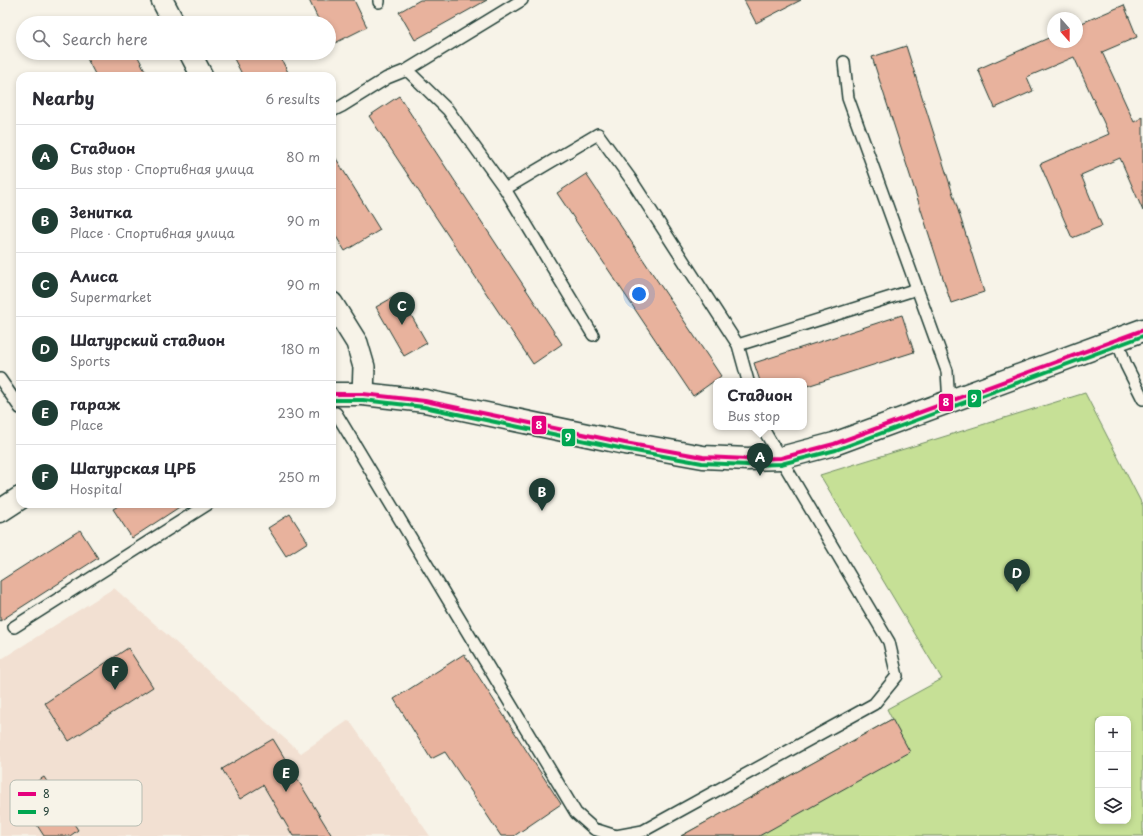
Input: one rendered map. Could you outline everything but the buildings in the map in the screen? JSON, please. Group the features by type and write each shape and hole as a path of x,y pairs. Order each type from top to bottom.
{"street":[{"path":"162,0 170,16"},
{"path":"194,60 200,72"},
{"path":"336,309 357,343 364,368 363,394"},
{"path":"336,402 363,394 425,401 625,443 703,457 748,460 781,458 834,444 949,403 1143,330"},
{"path":"0,511 16,501"}],"lane":[{"path":"336,109 387,78 407,70 522,0"},
{"path":"844,62 848,98 947,371 949,403"},
{"path":"407,70 448,110 505,190 593,335"},
{"path":"505,190 598,134 630,178 738,345 747,378"},
{"path":"738,345 917,289"},
{"path":"1117,340 1126,365 1143,398"},
{"path":"0,379 16,402"},
{"path":"336,406 576,813 594,829 616,836 643,831 874,704 897,676 889,642 764,430"},
{"path":"14,627 202,508"}],"shaded area":[{"path":"114,588 301,753 349,720 430,836 0,836 0,660"}],"green space":[{"path":"1085,393 1143,506 1143,836 681,836 892,719 887,709 942,679 820,475"}],"transit line":[{"name":"8","path":"336,394 363,394 425,401 625,443 703,457 748,459 781,458 834,444 1143,330"},
{"name":"9","path":"336,400 363,400 424,407 624,449 702,463 748,465 781,464 836,450 1143,336"}],"place":[{"name":"Алиса","path":"402,325"},
{"name":"Стадион","path":"760,476"},
{"name":"Зенитка","path":"542,511"},
{"name":"Шатурский стадион","path":"1017,592"},
{"name":"Шатурская ЦРБ","path":"115,690"},
{"name":"гараж","path":"286,792"}]}
